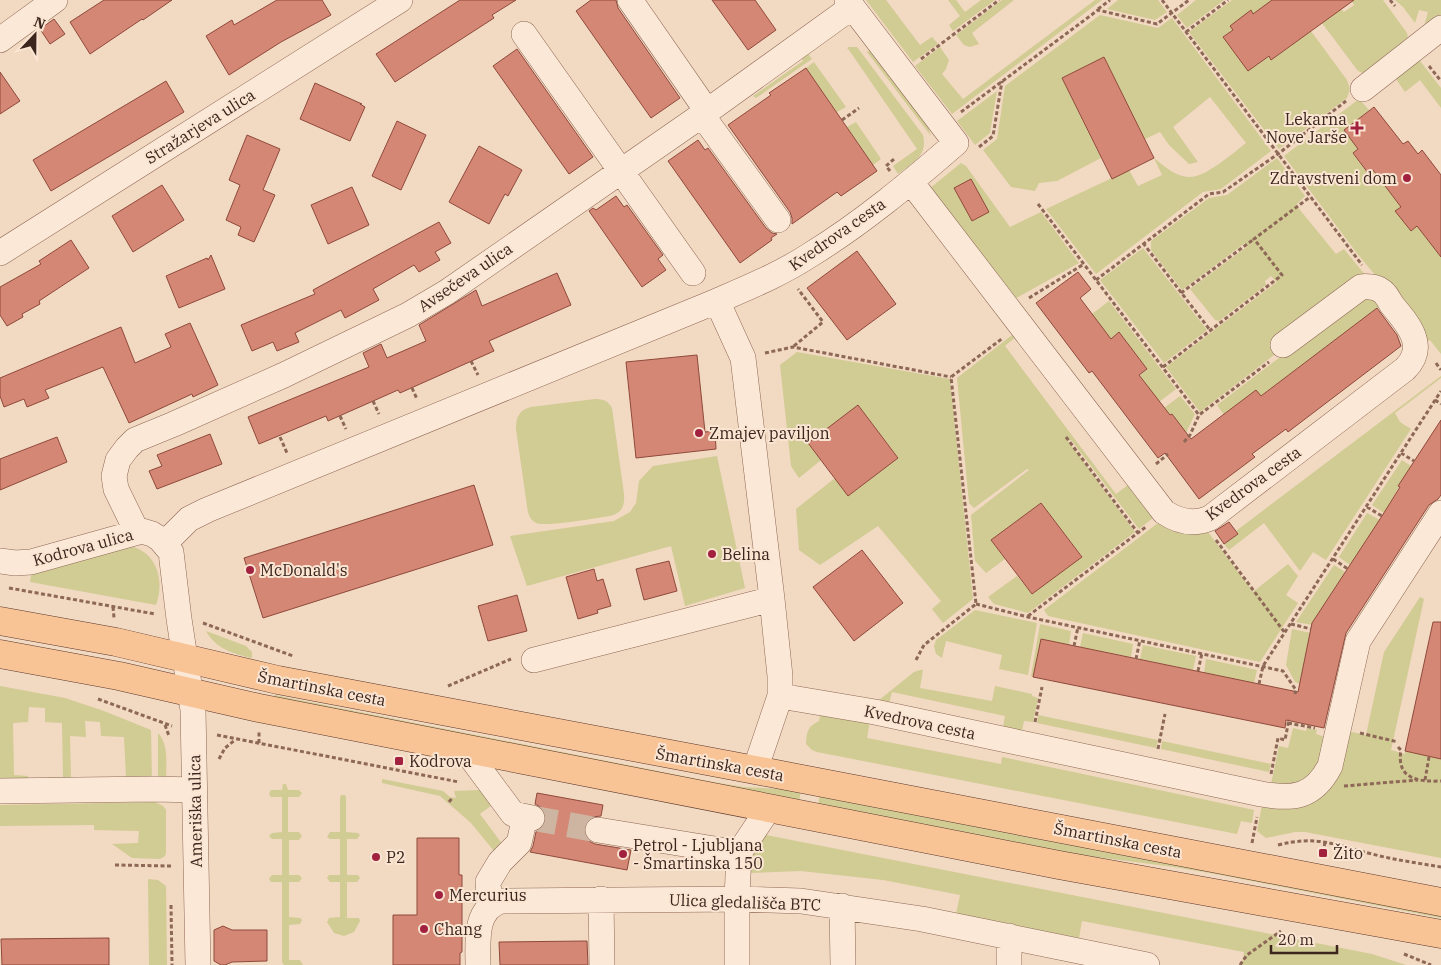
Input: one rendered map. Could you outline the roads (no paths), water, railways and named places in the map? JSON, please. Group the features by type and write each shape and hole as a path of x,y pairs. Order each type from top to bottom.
{"main road":[{"name":"Šmartinska cesta","path":"0,621 116,642 278,680 1441,902"},
{"name":"Šmartinska cesta","path":"0,654 101,672 259,708 1058,865 1441,934"}],"street":[{"path":"0,40 55,0"},
{"name":"Stražarjeva ulica","path":"0,253 400,0"},
{"path":"630,0 778,220"},
{"name":"Avsečeva ulica","path":"137,532 116,489 114,476 118,460 135,440 284,375 408,315 447,292 620,170 705,113 809,38 850,3"},
{"name":"Kvedrova cesta","path":"717,301 784,271 810,256 911,182 958,140 902,72 850,3"},
{"path":"1362,89 1441,28"},
{"path":"524,34 693,273"},
{"name":"Kvedrova cesta","path":"911,182 1164,512 1173,518 1186,522 1202,521 1210,518 1408,366 1413,358 1416,346 1411,328 1380,290 1361,287 1283,345"},
{"path":"184,658 171,552 165,543 189,519 717,301 743,358 780,676 780,696 755,770"},
{"name":"Kvedrova cesta","path":"780,696 1266,783 1290,796 1305,794 1314,789 1325,777 1330,766 1358,641 1441,513"},
{"name":"Kodrova ulica","path":"0,561 31,562 137,532 152,534 165,543"},
{"path":"534,660 772,599"},
{"name":"Ameriška ulica","path":"184,658 190,692 194,740 198,965"},
{"path":"464,748 513,814 529,817 519,843 500,862 480,925 478,965"},
{"path":"0,791 194,790"},
{"path":"736,965 736,899 739,853 769,808"},
{"path":"598,830 739,853"},
{"name":"Ulica gledališča BTC","path":"489,894 501,900 791,900 842,906 1009,936 1147,965"},
{"path":"601,899 602,965"},
{"path":"842,906 843,965"},
{"path":"1009,936 1009,965"}],"tunnel":[{"path":"532,818 598,830"}],"place":[{"name":"Lekarna Nove Jarše","path":"1357,128"},
{"name":"Zdravstveni dom","path":"1407,178"},
{"name":"Zmajev paviljon","path":"699,433"},
{"name":"Belina","path":"712,554"},
{"name":"McDonald's","path":"250,570"},
{"name":"Kodrova","path":"399,761"},
{"name":"Žito","path":"1323,853"},
{"name":"Petrol - Ljubljana - Šmartinska 150","path":"623,854"},
{"name":"P2","path":"376,857"},
{"name":"Mercurius","path":"439,895"},
{"name":"Chang","path":"424,929"}]}
